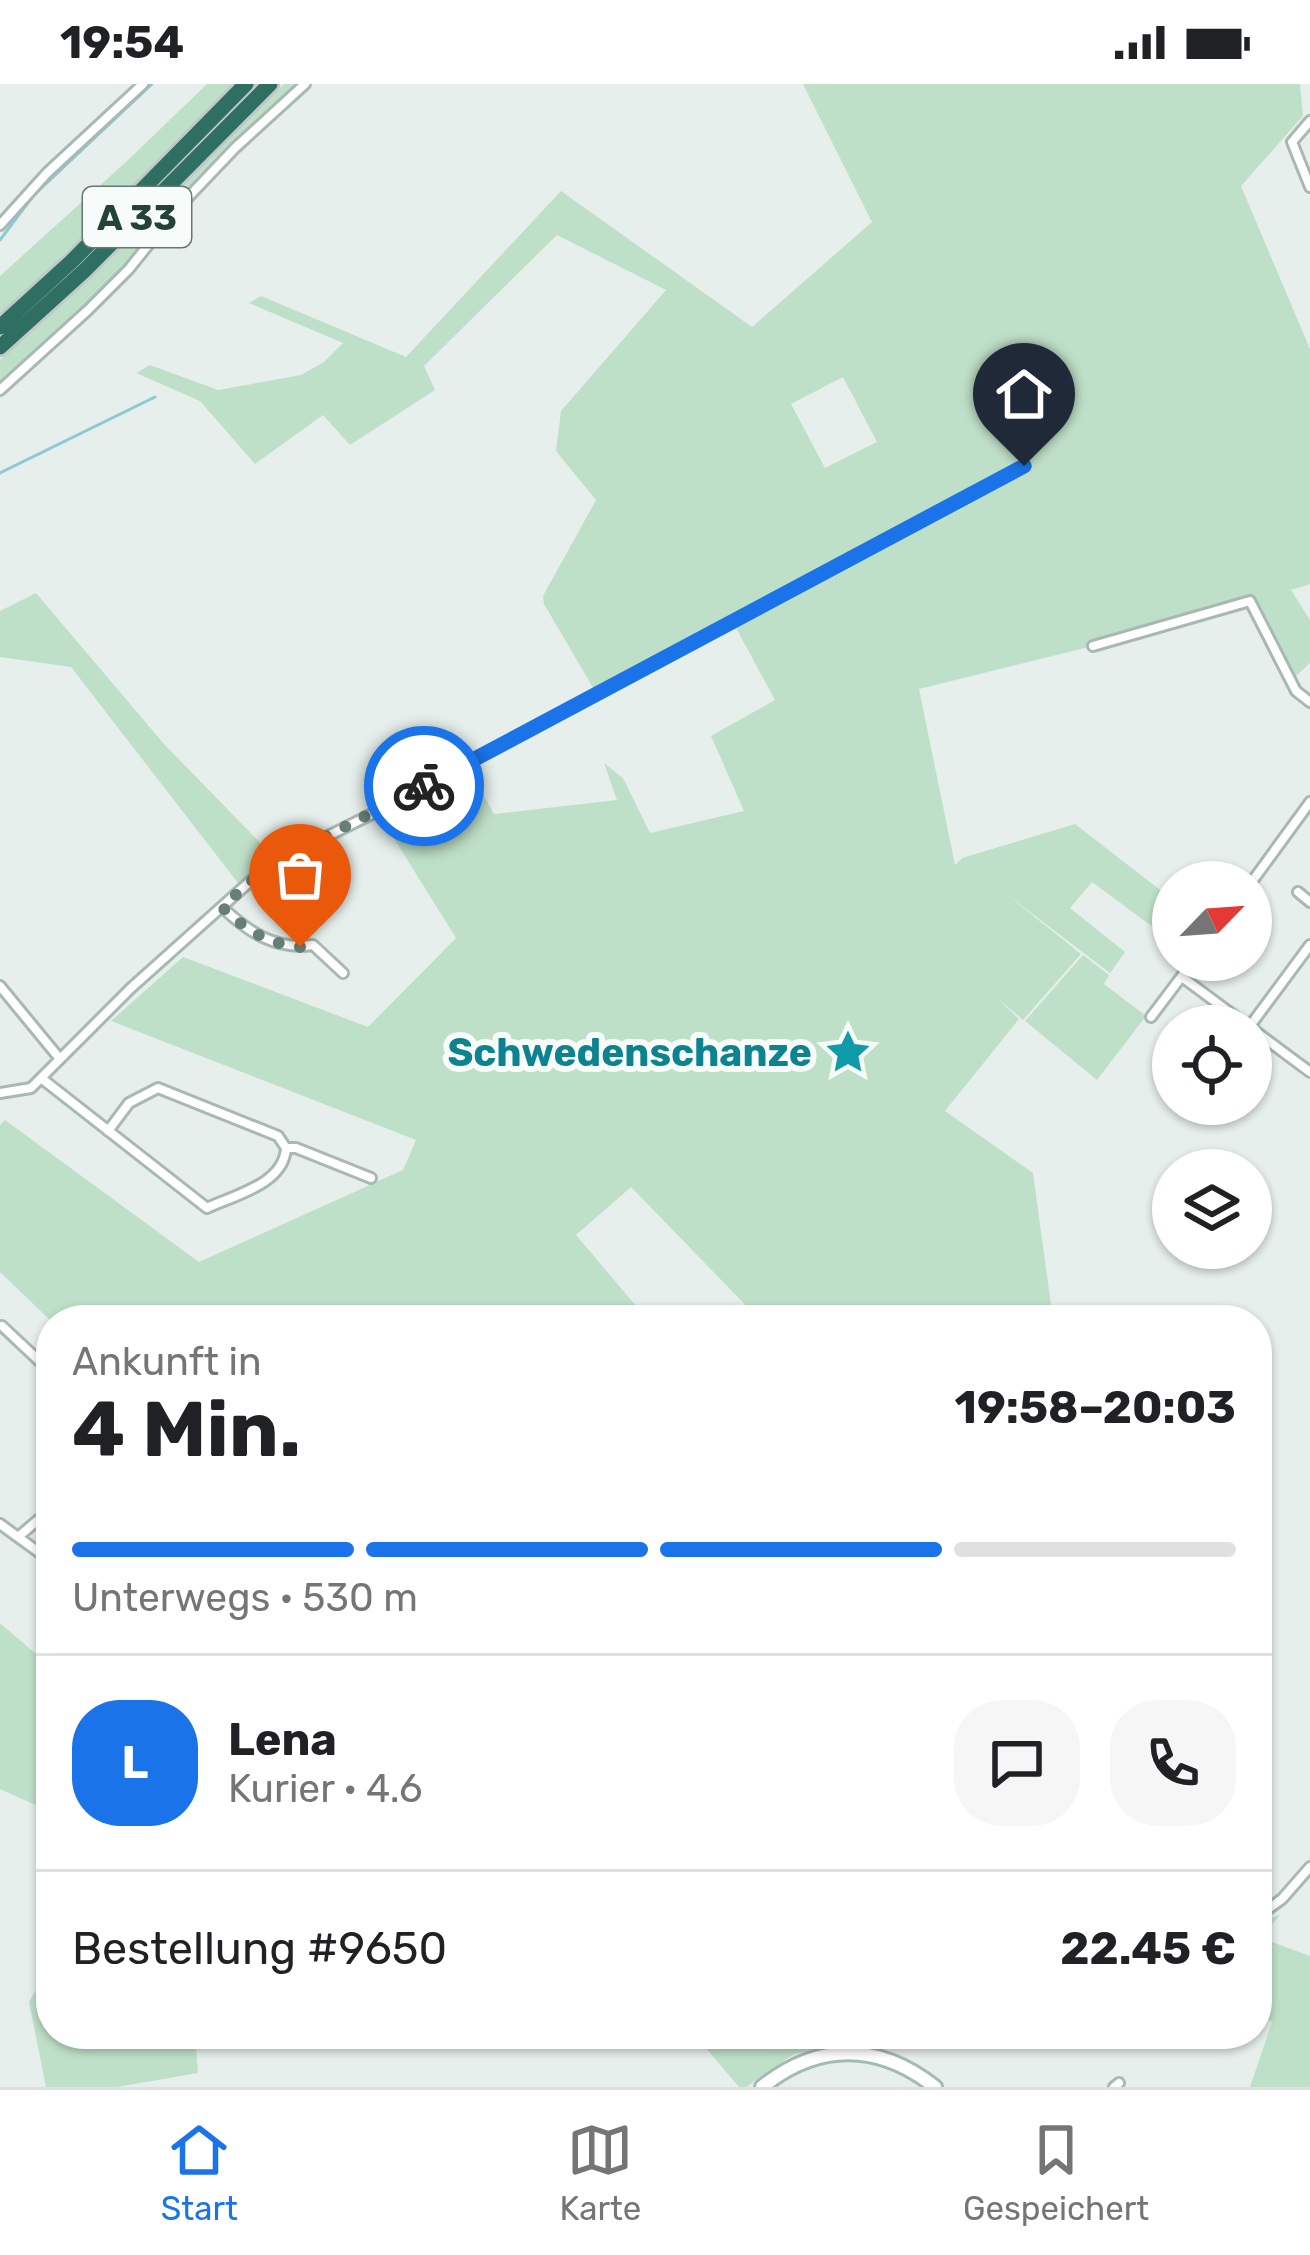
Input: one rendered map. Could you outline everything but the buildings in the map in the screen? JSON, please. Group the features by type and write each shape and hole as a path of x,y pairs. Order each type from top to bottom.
{"highway":[{"name":"A 33","path":"0,327 72,262 246,84"},
{"name":"A 33","path":"0,346 84,271 270,84"}],"street":[{"path":"0,225 47,173 143,84"},
{"path":"0,390 88,310 235,148 305,84"},
{"path":"1310,122 1292,142 1310,188"},
{"path":"0,1093 31,1088 131,988 284,858 1024,466"},
{"path":"1094,646 1250,601 1296,691 1310,702"},
{"path":"1267,861 1310,802"},
{"path":"1298,892 1310,902"},
{"path":"222,907 248,932 287,946 313,945 343,973"},
{"path":"1266,1005 1310,945"},
{"path":"1151,1017 1179,981"},
{"path":"1187,981 1220,1005"},
{"path":"0,986 61,1059"},
{"path":"1272,1044 1310,1072"},
{"path":"41,1078 108,1131 207,1208 276,1175 285,1162 286,1148 278,1136 158,1088 129,1103 108,1131"},
{"path":"286,1148 371,1178"},
{"path":"2,1326 36,1358"},
{"path":"18,1537 36,1522"},
{"path":"2,1531 36,1550"},
{"path":"1272,1906 1310,1867"},
{"path":"762,2087 796,2063 848,2052 900,2064 935,2087"}],"green space":[{"path":"207,84 232,84 0,315 0,276"},
{"path":"284,84 299,84 232,145 87,307 0,385 0,360 86,283"},
{"path":"803,84 1300,84 1303,116 1241,186 1310,349 1310,584 1291,590 1310,620 1310,663 1294,678 1250,601 919,689 955,865 962,858 1075,824 1152,884 1152,926 1092,882 1070,908 1125,952 1110,973 1001,890 1081,954 1023,1020 996,997 1019,1019 945,1111 1033,1173 1051,1305 745,1305 631,1187 576,1235 635,1305 36,1307 0,1272 0,1125 5,1120 199,1262 403,1170 416,1140 111,1021 183,957 368,1027 456,938 380,816 470,770 494,814 617,800 604,763 623,778 650,833 744,811 711,736 775,700 735,626 1019,473 1014,466 595,691 543,596 596,500 556,451 561,411 666,290 557,235 424,366 435,390 350,445 323,415 255,464 200,401 136,373 150,365 218,390 301,375 343,343 249,303 261,296 406,357 561,191 752,327 872,222","holes":["843,377 877,442 825,468 791,404"]},
{"path":"36,593 164,744 273,856 238,883 71,667 0,657 0,611"},
{"path":"1083,955 1109,975 1104,984 1146,1016 1097,1080 1025,1021"},
{"path":"0,1623 36,1654 36,1805 0,1789"},
{"path":"1272,1942 1310,1956 1310,2087 1250,2087 1263,2049 1272,2049"},
{"path":"36,1990 36,2037 29,2002"},
{"path":"38,2049 196,2049 198,2073 117,2087 46,2087"},
{"path":"707,2049 814,2049 794,2054 746,2087 739,2087"}],"waterway":[{"path":"0,240 33,196 152,84"},
{"path":"0,473 155,397"}],"way so far":[{"path":"300,947 248,932 222,907 284,858 424,786"}],"place":[{"name":"Schwedenschanze","path":"848,1052"}],"route":[{"path":"424,786 1024,466"}]}
